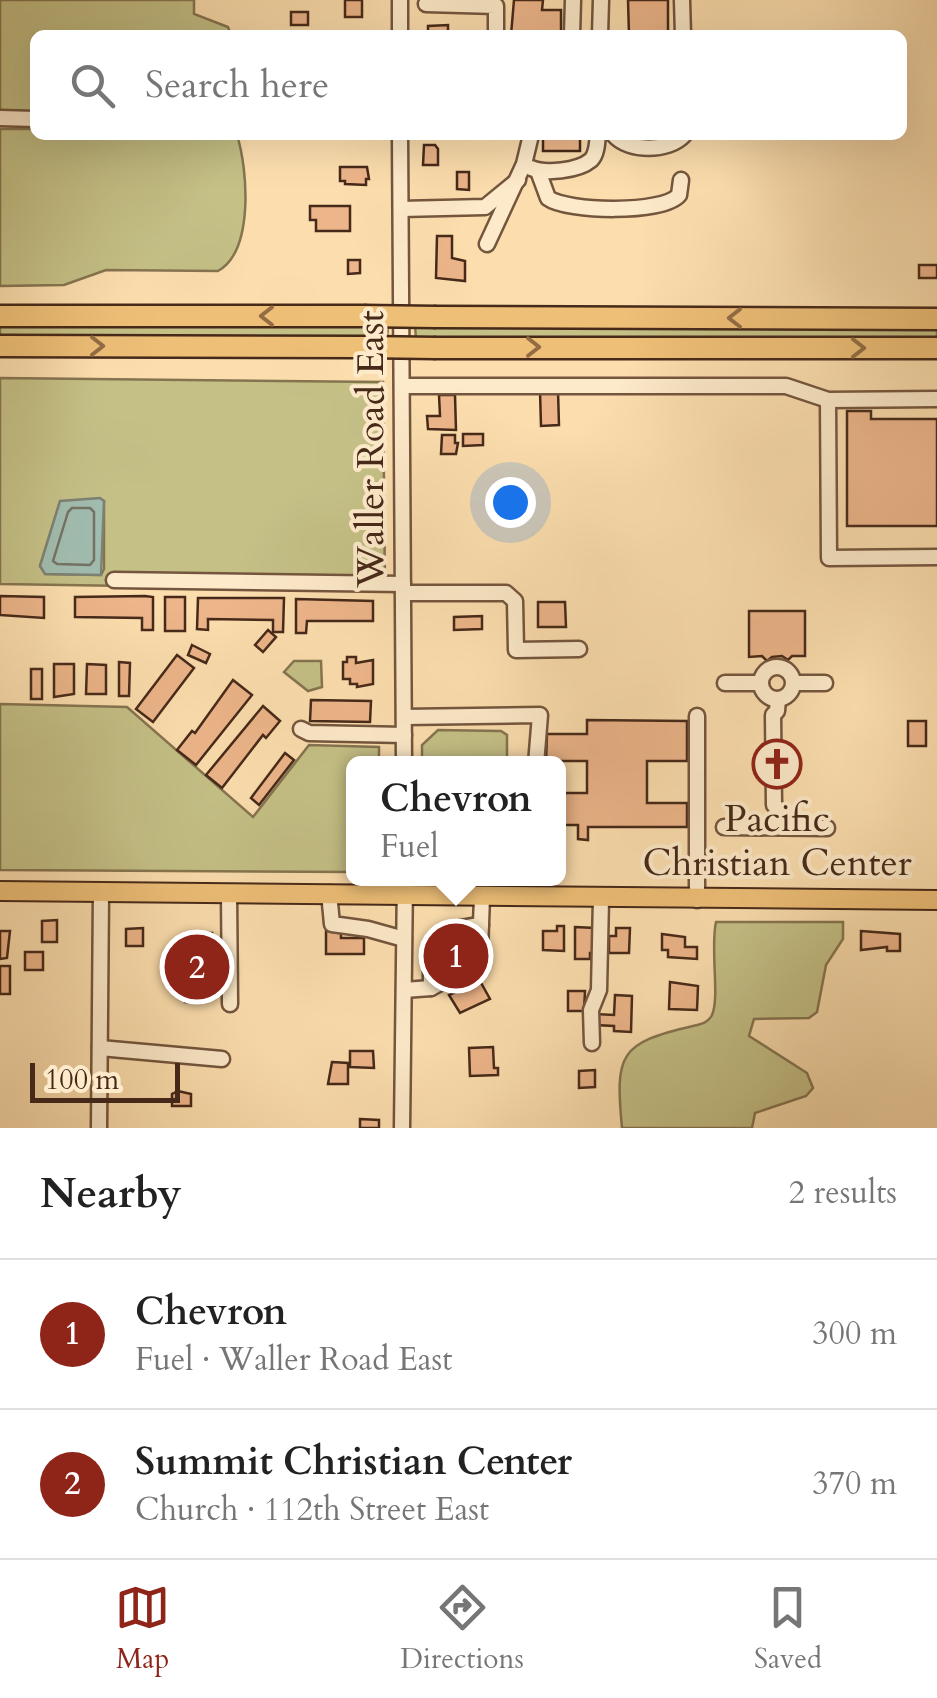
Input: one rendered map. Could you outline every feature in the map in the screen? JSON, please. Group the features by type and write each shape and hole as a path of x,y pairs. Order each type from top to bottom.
{"highway":[{"path":"0,316 937,319"},
{"path":"0,346 937,348"}],"main road":[{"path":"0,891 329,893 405,887 482,897 534,889 601,899 937,900"}],"street":[{"path":"572,0 572,30"},
{"path":"600,30 601,0"},
{"path":"682,0 684,30"},
{"path":"400,30 400,2 502,3 497,30"},
{"path":"0,118 30,119"},
{"name":"Waller Road East","path":"400,140 404,756"},
{"path":"531,140 531,168 548,198 566,205 666,205 676,200 681,180"},
{"path":"401,209 485,206 531,168 587,162 596,152 597,140"},
{"path":"620,140 628,146 666,146 679,140"},
{"path":"487,244 518,180"},
{"path":"402,386 786,386 828,400 937,399"},
{"path":"828,400 829,558 937,557"},
{"path":"114,580 506,593 515,601 516,650 579,649"},
{"path":"777,706 794,683 790,673 777,667 768,670 761,683 781,715 782,805 778,809 778,826"},
{"path":"726,683 761,683"},
{"path":"794,683 826,683"},
{"path":"404,717 540,715 537,756"},
{"path":"697,716 697,900"},
{"path":"300,729 309,733 404,735"},
{"path":"724,827 827,828"},
{"path":"402,1128 405,887"},
{"path":"99,1128 101,893"},
{"path":"228,893 230,1004"},
{"path":"329,893 332,924 404,939"},
{"path":"404,990 431,988 475,964 480,950 482,897"},
{"path":"592,1043 591,1010 599,990 601,899"},
{"path":"431,988 431,950 436,938 450,930 481,925"},
{"path":"100,1048 222,1059"}],"shaded area":[{"path":"0,0 194,0 194,14 229,30 30,30 30,113 0,113"},
{"path":"0,129 30,129 30,140 238,140 244,168 243,228 230,261 218,271 106,270 64,285 0,286"},
{"path":"0,325 388,326 387,339 0,336"},
{"path":"415,325 937,327 937,338 416,339"},
{"path":"0,378 383,382 385,590 0,584","holes":["104,501 101,575 46,574 40,566 60,502"]},
{"path":"294,661 321,661 322,687 308,691 284,672"},
{"path":"0,704 127,707 253,817 309,745 379,747 379,756 346,756 346,872 0,870"},
{"path":"438,730 501,731 507,735 507,756 422,756 422,745"},
{"path":"716,922 843,922 843,939 826,965 817,1012 809,1018 754,1019 749,1036 807,1073 813,1088 806,1096 755,1113 752,1128 622,1128 620,1083 627,1056 650,1039 701,1024 712,1015"}],"water":[{"path":"60,501 104,501 101,575 45,574 40,566"}],"building":[{"path":"345,0 362,0 362,17 345,17"},
{"path":"514,0 543,0 542,10 561,10 561,30 511,30"},
{"path":"628,0 668,0 668,30 629,30"},
{"path":"291,12 308,12 308,25 291,25"},
{"path":"448,25 448,30 428,30 428,26"},
{"path":"543,140 580,140 580,151 543,151"},
{"path":"424,145 435,145 438,149 438,165 423,165"},
{"path":"340,167 367,167 366,185 340,181"},
{"path":"457,172 469,172 469,190 457,189"},
{"path":"310,206 350,206 350,231 316,231 316,220 310,220"},
{"path":"437,236 452,236 452,258 465,261 465,281 436,278"},
{"path":"348,260 360,260 360,273 348,274"},
{"path":"919,265 937,265 937,278 919,278"},
{"path":"540,391 558,391 559,425 541,426"},
{"path":"439,395 455,395 456,430 428,429 427,416 440,416"},
{"path":"847,411 871,411 871,419 937,419 937,526 847,526"},
{"path":"463,434 483,434 483,445 463,446"},
{"path":"442,435 455,435 456,454 441,454"},
{"path":"0,596 44,597 44,618 0,615"},
{"path":"75,597 153,597 153,630 142,630 142,618 75,617"},
{"path":"165,597 185,597 185,631 165,631"},
{"path":"198,598 284,598 283,632 273,632 273,620 208,619 208,630 197,629"},
{"path":"296,599 373,601 373,621 307,621 306,633 296,633"},
{"path":"538,602 565,602 566,627 538,627"},
{"path":"749,611 805,611 805,656 788,660 772,657 767,661 762,656 749,657"},
{"path":"482,616 482,629 454,630 454,617"},
{"path":"268,630 276,637 263,652 255,645"},
{"path":"192,645 210,654 206,663 188,655"},
{"path":"177,655 194,668 153,722 136,709"},
{"path":"347,657 356,657 356,663 373,660 373,684 357,687 350,684 350,679 343,679 343,662 347,662"},
{"path":"119,662 130,663 129,696 119,696"},
{"path":"54,664 74,664 74,694 54,697"},
{"path":"87,664 106,665 106,694 86,694"},
{"path":"31,669 42,669 42,699 31,699"},
{"path":"233,680 252,695 196,765 177,750 192,731 195,733"},
{"path":"311,700 371,701 370,722 310,721"},
{"path":"263,706 280,721 266,738 263,735 222,788 206,775"},
{"path":"587,720 687,721 687,761 647,761 647,803 687,803 687,827 588,827 588,840 578,839 578,825 566,825 566,793 587,793 587,761 546,756 547,734 587,734"},
{"path":"908,721 926,721 926,746 908,746"},
{"path":"285,753 294,760 259,805 251,798"},
{"path":"57,920 57,942 42,942 42,921"},
{"path":"557,926 564,926 564,951 543,950 543,931 557,931"},
{"path":"575,927 595,928 595,953 590,953 590,959 575,959"},
{"path":"143,928 143,946 126,946 126,929"},
{"path":"616,928 630,928 629,953 609,953 609,936 616,936"},
{"path":"0,931 10,931 7,958 0,959"},
{"path":"326,931 341,931 341,938 364,938 364,954 326,954"},
{"path":"861,931 900,934 900,951 887,951 887,947 861,950"},
{"path":"186,933 212,933 208,987 202,987 202,1002 185,1002"},
{"path":"662,934 685,937 685,947 697,947 697,959 668,957 668,950 662,950"},
{"path":"459,940 470,963 453,971 442,949"},
{"path":"25,952 43,952 43,970 25,970"},
{"path":"0,966 10,966 10,994 0,994"},
{"path":"480,981 490,999 460,1013 449,995"},
{"path":"670,982 698,986 697,1010 669,1009"},
{"path":"568,991 585,991 584,1011 568,1011"},
{"path":"615,995 632,996 631,1032 595,1025 595,1014 614,1015"},
{"path":"493,1047 498,1075 470,1076 469,1048"},
{"path":"350,1051 373,1051 374,1068 350,1067"},
{"path":"332,1062 348,1063 348,1084 328,1084"},
{"path":"595,1070 595,1087 579,1088 579,1071"},
{"path":"172,1094 191,1094 191,1106 172,1106"},
{"path":"360,1119 379,1120 379,1128 360,1128"}],"place":[{"name":"Pacific Christian Center","path":"777,764"},
{"name":"Chevron","path":"456,956"},
{"name":"Summit Christian Center","path":"197,967"}]}
